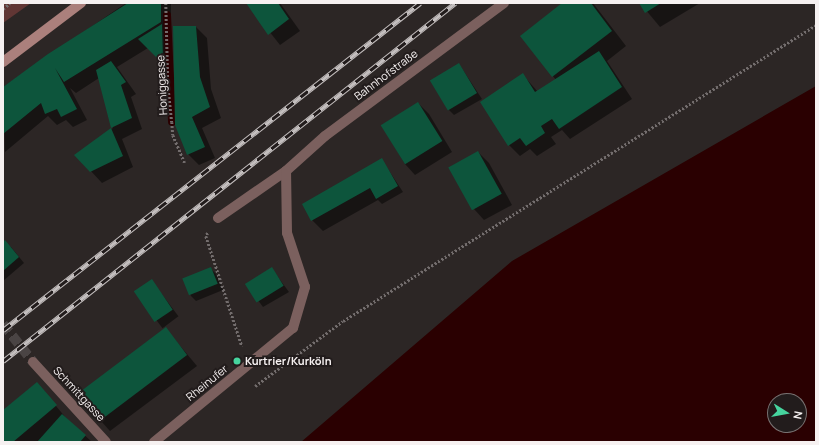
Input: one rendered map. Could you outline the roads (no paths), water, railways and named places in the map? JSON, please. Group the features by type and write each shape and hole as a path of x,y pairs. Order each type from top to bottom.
{"main road":[{"path":"3,62 81,3"}],"street":[{"name":"Bahnhofstraße","path":"218,218 286,171 331,132 504,3"},
{"name":"Rheinufer","path":"154,442 293,328 305,287 287,233 286,171"},
{"name":"Schmittgasse","path":"33,362 106,442"}],"waterway":[{"path":"167,15 172,122"}],"tunnel":[{"path":"3,324 33,362"}],"railway":[{"path":"3,330 420,3"},
{"path":"3,361 455,3"}],"place":[{"name":"Kurtrier/Kurköln","path":"237,361"}]}
